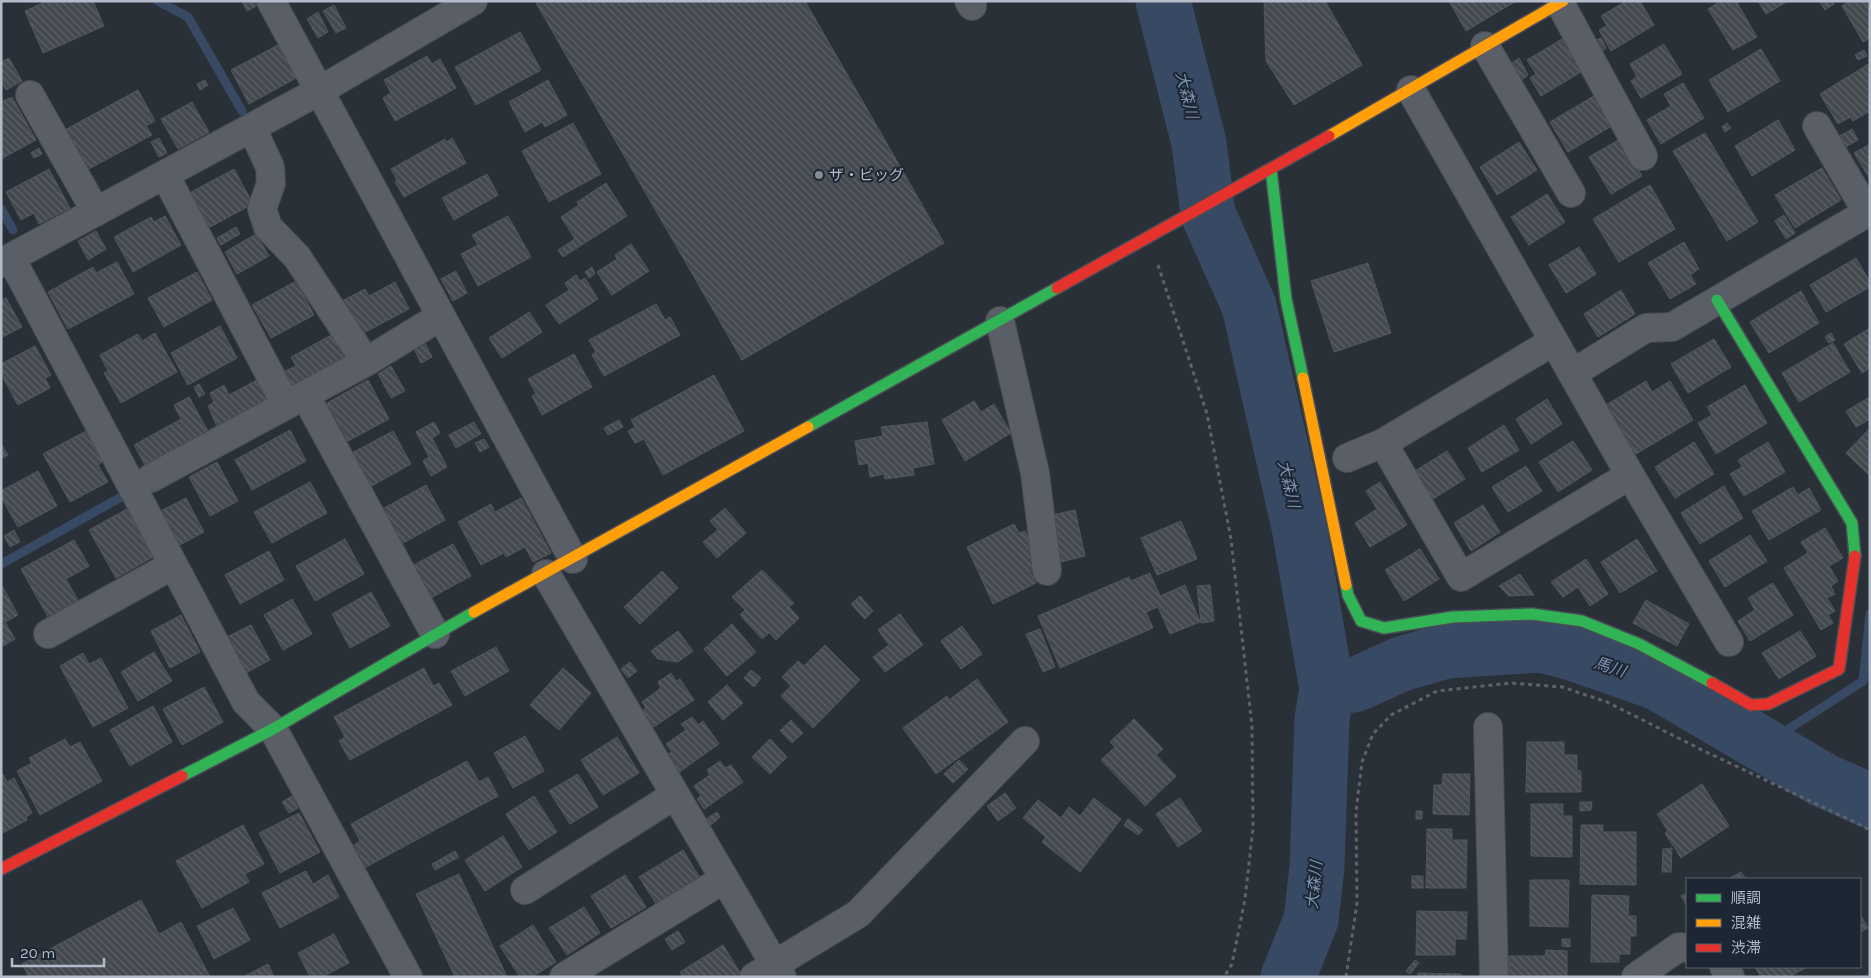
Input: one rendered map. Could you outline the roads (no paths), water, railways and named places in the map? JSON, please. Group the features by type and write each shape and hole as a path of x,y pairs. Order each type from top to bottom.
{"street":[{"path":"271,1 440,316 574,558"},
{"path":"408,977 273,729 246,702 6,261 319,91 473,1"},
{"path":"1,869 273,729 435,634 546,574 1271,169 1561,2 1643,156"},
{"path":"1485,46 1571,193"},
{"path":"1411,90 1630,475 1729,642"},
{"path":"30,94 96,212"},
{"path":"1573,373 1646,328 1672,327 1868,211 1817,126"},
{"path":"252,128 270,167 271,183 262,209 268,227 297,257 366,362"},
{"path":"1271,169 1286,298 1348,595 1360,621 1384,628 1453,617 1532,614 1582,621 1638,644 1751,705 1768,704 1839,669 1855,557 1852,522 1717,300"},
{"path":"165,175 435,634"},
{"path":"151,478 366,362 440,316"},
{"path":"1000,321 1035,473 1047,570"},
{"path":"1347,458 1384,443 1554,341"},
{"path":"1384,443 1461,577 1630,475"},
{"path":"48,634 173,565"},
{"path":"546,574 724,879 770,972 858,914 1025,741"},
{"path":"1488,727 1494,977"},
{"path":"525,890 676,795"},
{"path":"564,977 724,879"},
{"path":"1636,977 1679,947 1686,948"}],"waterway":[{"path":"158,1 188,17 242,111"},
{"name":"大森川","path":"1163,1 1199,143 1208,214 1249,306 1299,527 1327,689 1322,719 1317,867 1311,920 1288,977"},
{"path":"1,209 13,230"},
{"path":"1,564 123,496"},
{"path":"1764,745 1863,681 1870,614"},
{"name":"馬川","path":"1327,689 1357,684 1401,664 1446,651 1541,645 1575,654 1658,683 1823,780 1870,801"}],"place":[{"name":"ザ・ビッグ","path":"819,175"}]}
